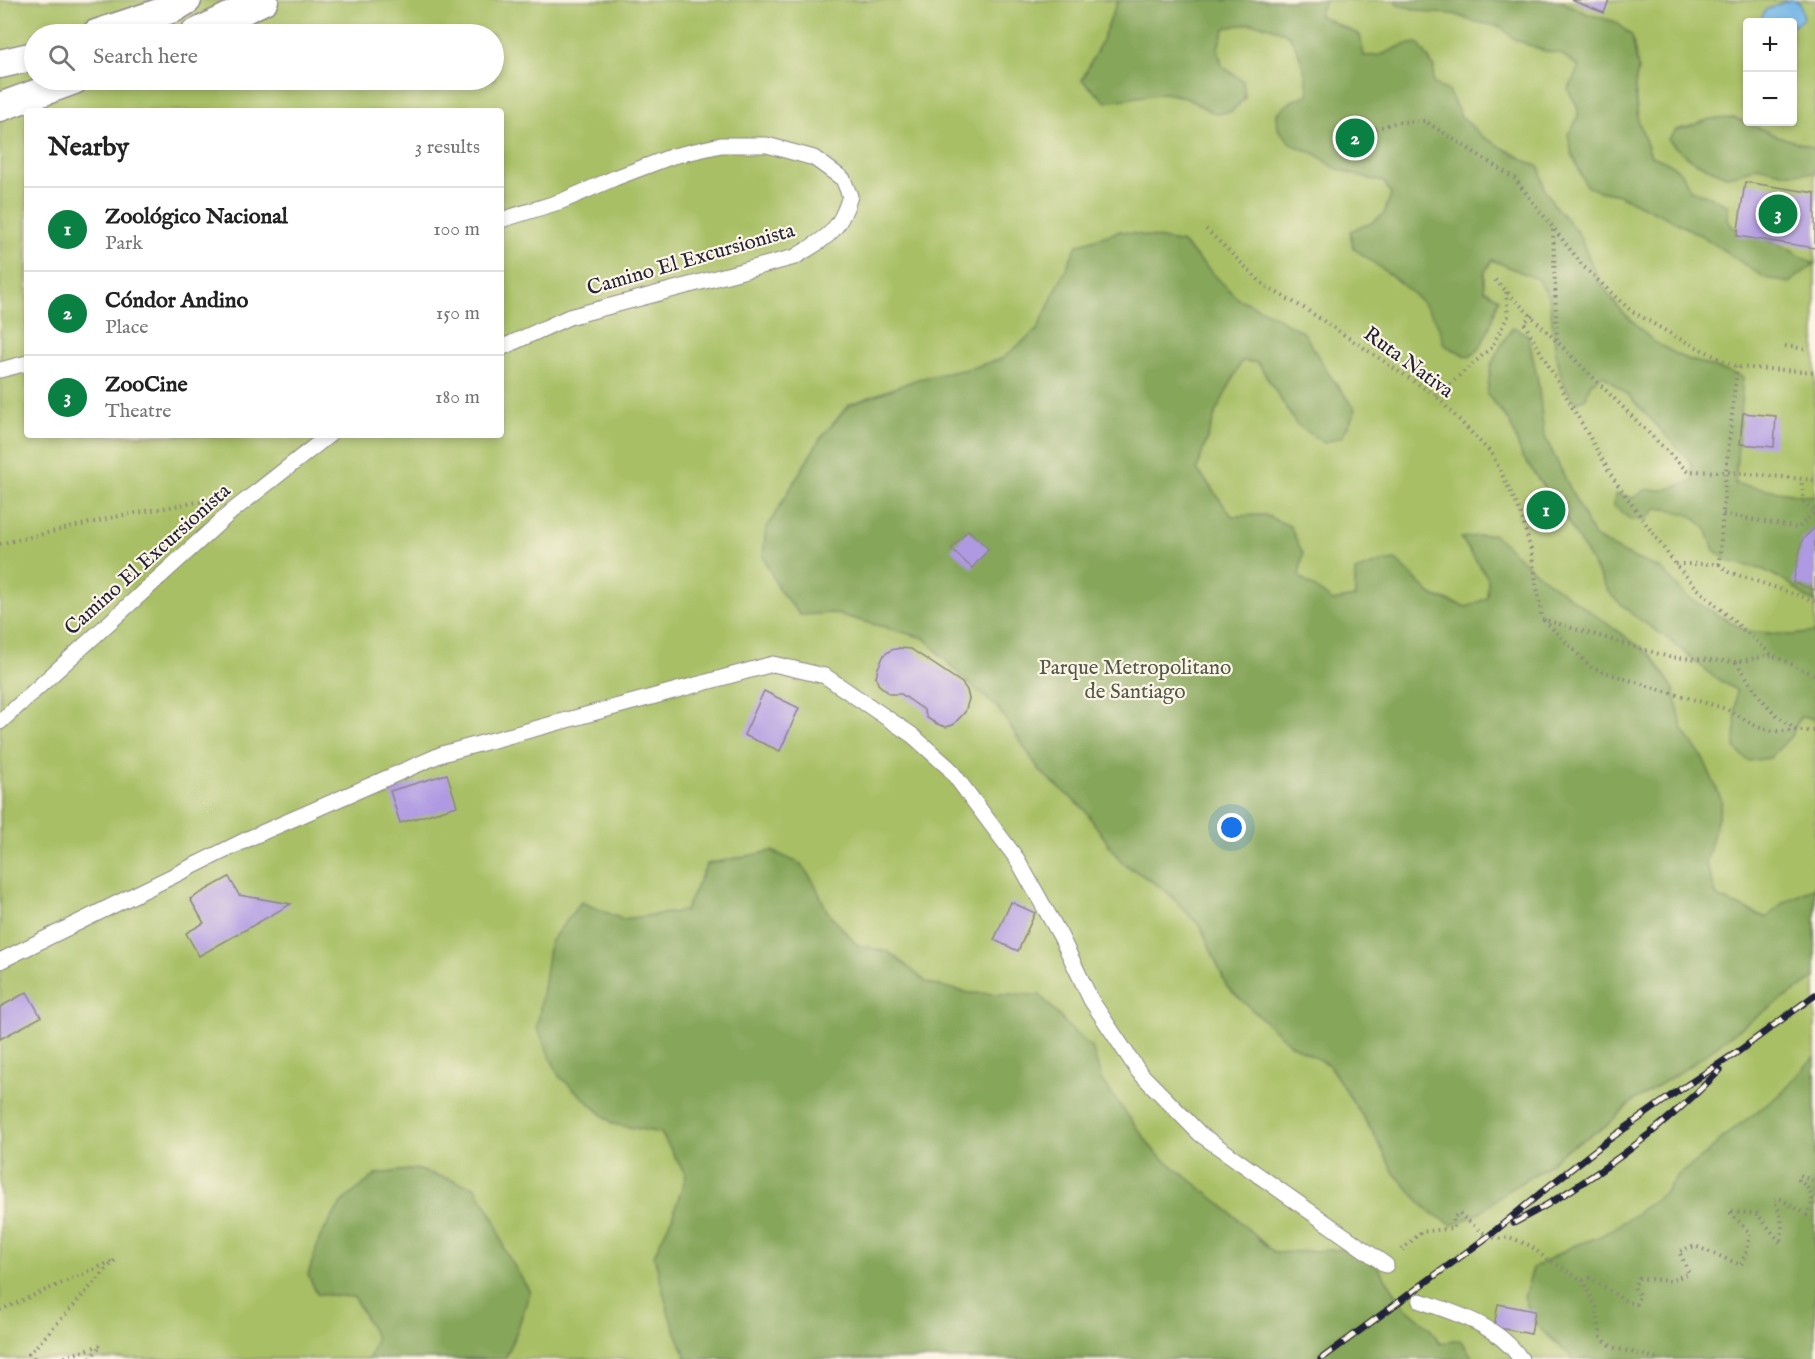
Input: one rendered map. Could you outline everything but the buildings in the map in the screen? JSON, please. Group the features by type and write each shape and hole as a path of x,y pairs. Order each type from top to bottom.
{"street":[{"path":"126,24 174,8 187,0"},
{"path":"215,24 264,0"},
{"path":"0,64 24,58"},
{"path":"0,107 47,90"}],"lane":[{"name":"Camino El Excursionista","path":"504,219 562,201 673,156 721,145 767,145 814,158 843,178 850,196 844,217 828,237 795,257 569,317 504,347"},
{"path":"0,370 24,364"},
{"name":"Camino El Excursionista","path":"0,722 231,512 325,438"},
{"path":"0,961 252,837 442,754 773,664 825,676 912,735 949,768 1017,859 1061,937 1091,1000 1139,1071 1200,1134 1386,1265"},
{"path":"1420,1301 1473,1319 1512,1347 1521,1359"}],"path":[{"path":"1364,132 1398,122 1425,121 1514,178 1584,267 1631,311 1680,339 1737,367 1815,372"},
{"name":"Ruta Nativa","path":"1206,229 1265,286 1306,310 1436,396 1492,454 1520,511 1531,550 1542,619"},
{"path":"1553,229 1557,340"},
{"path":"1495,280 1687,471 1815,480"},
{"path":"1436,396 1491,348 1508,316 1506,291"},
{"path":"1532,315 1524,323 1612,478 1675,564 1697,588 1772,655 1815,675"},
{"path":"1785,346 1807,349"},
{"path":"1719,564 1737,367"},
{"path":"1723,514 1798,528 1815,512 1804,502 1801,479"},
{"path":"0,544 124,514 213,499"},
{"path":"1675,564 1719,564 1729,572 1815,601"},
{"path":"1542,619 1669,657 1736,662 1772,655"},
{"path":"1542,619 1592,668 1726,709 1758,727 1773,731 1815,731"},
{"path":"1736,662 1759,696 1775,714 1798,731"},
{"path":"1582,1280 1590,1278 1607,1287 1627,1303 1636,1304 1640,1296 1635,1287 1639,1278 1671,1281 1689,1274 1679,1251 1695,1246 1741,1265 1747,1251 1750,1233 1730,1211 1757,1214 1781,1243 1781,1215 1774,1200 1779,1198 1807,1215 1813,1202 1807,1187 1799,1180 1800,1175 1815,1182"},
{"path":"1386,1265 1421,1232 1454,1228 1453,1218 1460,1213 1481,1232 1497,1239 1509,1237 1531,1246 1544,1257 1582,1280 1596,1307 1601,1337 1612,1347 1658,1359"},
{"path":"0,1310 115,1260 30,1354 35,1359"},
{"path":"59,1359 101,1344 90,1359"}],"green space":[{"name":"Parque Metropolitano de Santiago","path":"0,0 1815,0 1815,1359 0,1359"},
{"path":"1118,0 1326,0 1318,15 1360,35 1364,56 1381,55 1403,45 1418,43 1434,67 1433,83 1448,91 1461,116 1483,137 1540,168 1544,188 1554,205 1578,233 1599,281 1619,308 1654,342 1682,357 1743,377 1735,484 1815,497 1815,602 1805,597 1789,583 1764,570 1728,561 1714,550 1706,528 1692,516 1657,508 1646,519 1631,520 1614,506 1615,494 1633,498 1645,490 1665,490 1693,481 1691,462 1628,395 1603,375 1590,384 1586,398 1575,403 1564,385 1557,362 1549,296 1537,279 1492,260 1484,274 1484,289 1499,298 1480,348 1469,357 1444,345 1438,325 1421,302 1399,282 1353,248 1350,231 1369,224 1384,214 1391,194 1384,182 1335,168 1316,154 1293,145 1278,129 1277,113 1292,101 1309,94 1298,52 1285,33 1257,24 1225,28 1218,47 1222,66 1243,81 1245,98 1232,111 1216,114 1184,97 1164,93 1106,102 1082,80"},
{"path":"1396,0 1558,0 1588,14 1616,22 1632,36 1638,68 1635,87 1638,120 1651,156 1675,167 1690,190 1707,195 1728,206 1727,220 1734,228 1785,247 1814,264 1789,283 1765,278 1702,236 1668,218 1619,195 1586,186 1572,154 1568,134 1576,122 1578,112 1568,90 1579,67 1561,54 1542,50 1514,39 1501,27 1472,21 1454,14 1432,13 1397,5"},
{"path":"1735,118 1743,121 1743,126 1754,126 1815,148 1815,173 1786,173 1757,166 1726,176 1695,162 1668,139 1676,130 1710,119"},
{"path":"1120,231 1183,243 1237,298 1304,333 1328,373 1356,410 1342,437 1324,443 1296,424 1258,363 1242,361 1217,410 1197,469 1232,516 1265,515 1290,526 1303,554 1299,576 1333,601 1355,597 1355,571 1380,562 1396,560 1431,595 1467,607 1487,598 1488,578 1461,538 1493,534 1539,575 1651,655 1674,689 1682,729 1704,760 1722,801 1706,863 1717,897 1767,918 1784,902 1815,887 1815,978 1740,1028 1693,1064 1632,1102 1605,1127 1565,1150 1545,1168 1474,1216 1452,1225 1428,1211 1394,1173 1374,1134 1329,1065 1290,1044 1227,987 1201,927 1164,889 1121,862 1084,809 1041,772 997,707 965,680 924,638 833,613 800,615 779,590 763,556 766,529 820,439 849,405 918,379 972,368 1003,358 1037,330 1077,245"},
{"path":"1513,327 1528,335 1538,381 1544,435 1594,537 1661,569 1687,597 1746,631 1792,635 1815,632 1815,719 1800,717 1791,736 1770,758 1748,761 1735,749 1736,690 1714,677 1667,638 1632,614 1610,594 1565,517 1522,456 1510,422 1487,394 1491,365"},
{"path":"772,851 801,864 815,884 827,911 857,945 889,952 928,983 969,993 1040,995 1092,1048 1102,1081 1155,1152 1221,1204 1274,1253 1349,1249 1378,1267 1404,1306 1429,1327 1440,1343 1460,1340 1474,1359 687,1359 669,1315 654,1255 673,1215 686,1175 661,1133 613,1124 559,1076 537,1028 550,942 581,902 622,919 685,911 707,864"},
{"path":"1815,1056 1815,1359 1574,1359 1534,1323 1524,1297 1533,1268 1573,1246 1601,1236 1664,1193 1678,1175 1705,1155 1728,1133 1781,1094"},
{"path":"416,1169 475,1187 495,1220 505,1251 530,1292 505,1359 369,1359 376,1338 354,1297 317,1294 308,1275 320,1237 342,1202 377,1174"}],"water":[{"path":"1794,0 1800,3 1804,18 1797,24 1797,18 1761,18 1765,10"}],"railway":[{"path":"1321,1359 1490,1235 1607,1141 1739,1051 1815,995"},
{"path":"1514,1223 1570,1191 1623,1154 1673,1114 1720,1070"}],"place":[{"name":"Cóndor Andino","path":"1355,138"},
{"name":"ZooCine","path":"1778,214"},
{"name":"Zoológico Nacional","path":"1546,510"}]}
